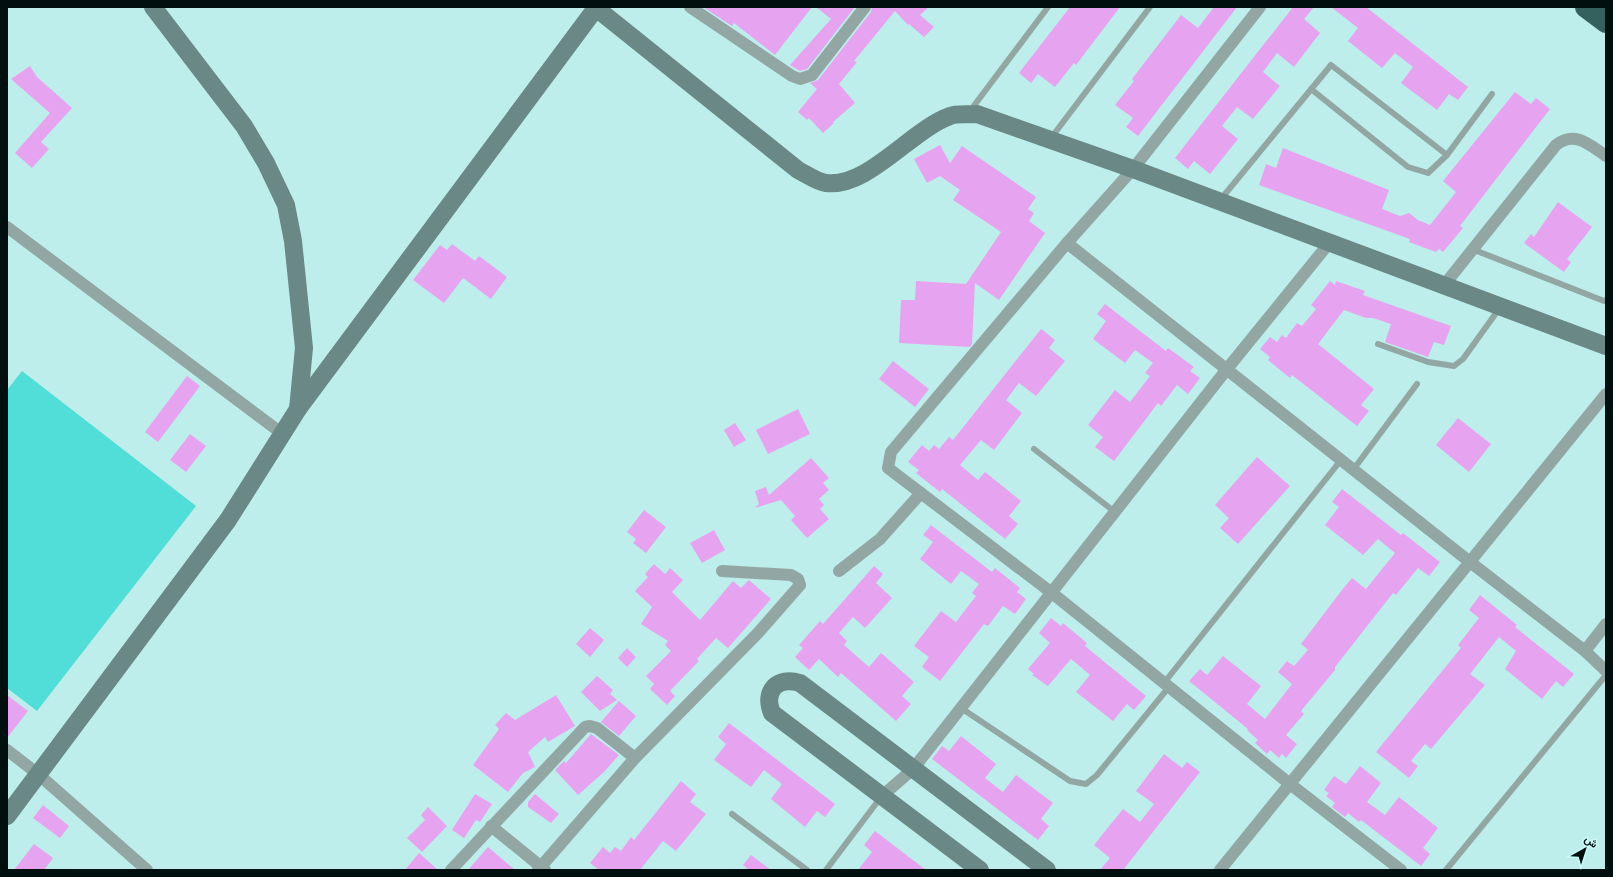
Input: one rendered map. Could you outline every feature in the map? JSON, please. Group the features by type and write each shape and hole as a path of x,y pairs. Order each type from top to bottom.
{"highway":[{"path":"1586,7 1606,22"}],"street":[{"path":"153,7 244,126 266,163 286,205 293,241 304,348 298,409"},
{"path":"690,7 792,76 800,79 812,75 865,7"},
{"path":"1260,7 1133,169 1067,243 891,452 888,468 1052,593 1290,784 1401,870"},
{"path":"7,816 228,520 284,435 298,409 596,8 798,170 825,183 845,182 866,172 930,126 951,115 977,114 1220,201 1606,346"},
{"path":"1444,284 1561,141 1578,138 1606,156"},
{"path":"7,227 284,435"},
{"path":"882,796 913,770 1227,370 1330,242"},
{"path":"1067,243 1470,562 1585,650 1606,671"},
{"path":"1220,870 1606,394"},
{"path":"839,571 880,539 921,493"},
{"path":"490,826 541,869 635,758 758,633 800,585 798,579 791,575 722,571"},
{"path":"1585,650 1606,624"},
{"path":"980,870 772,713 768,704 769,695 774,687 781,682 791,680 800,683 1047,870"},
{"path":"451,870 490,826 585,728 590,726 597,728 635,758"},
{"path":"7,750 38,774 146,870"}],"lane":[{"path":"967,115 1048,7"},
{"path":"1050,139 1150,7"},
{"path":"1220,201 1330,65 1447,154"},
{"path":"1311,89 1408,167 1428,173 1447,154 1492,94"},
{"path":"1472,249 1604,301 1606,300"},
{"path":"1378,344 1428,362 1454,366 1463,359 1501,306"},
{"path":"1353,470 1416,384"},
{"path":"1034,449 1115,512"},
{"path":"961,708 1070,781 1086,784 1097,775 1341,460"},
{"path":"1446,870 1606,675"},
{"path":"826,870 882,796"},
{"path":"732,814 807,870"}],"shaded area":[{"path":"22,371 196,506 37,711 7,688 7,390"}],"building":[{"path":"703,7 812,7 775,55 734,23 732,26"},
{"path":"816,7 855,7 807,69 800,71 790,65 831,19"},
{"path":"872,7 929,7 920,15 934,27 924,37 909,24 908,25 895,11 854,61 857,62 839,84 855,103 823,133 809,118 807,120 798,112 817,89 810,83 818,80 871,12"},
{"path":"1070,7 1120,7 1076,65 1074,63 1055,87 1038,74 1031,83 1019,73"},
{"path":"1214,7 1237,7 1138,136 1126,127 1133,118 1115,105 1134,81 1132,79 1181,15 1198,28"},
{"path":"1293,7 1314,7 1304,19 1320,33 1294,67 1277,53 1263,72 1280,86 1253,119 1237,107 1222,126 1238,139 1210,174 1194,161 1188,169 1175,158"},
{"path":"1331,7 1366,7 1468,87 1458,100 1449,94 1437,110 1401,83 1413,67 1395,53 1382,68 1348,41 1358,28"},
{"path":"30,66 37,77 72,108 41,142 49,149 32,168 15,153 50,113 11,79"},
{"path":"1515,92 1531,104 1536,98 1550,109 1460,226 1463,228 1443,252 1439,249 1436,252 1409,242 1410,239 1259,185 1266,164 1276,168 1283,148 1389,190 1382,209 1400,216 1409,213 1418,220 1430,225 1456,192 1443,181"},
{"path":"940,145 950,163 962,146 1036,197 1028,209 1034,213 1029,221 1045,233 999,300 975,283 972,344 970,347 899,343 901,300 915,300 916,281 966,284 1001,232 953,200 960,190 940,176 927,183 914,159"},
{"path":"1558,202 1592,227 1567,259 1571,262 1564,272 1524,243 1531,234 1534,237"},
{"path":"452,244 475,261 479,256 507,277 491,299 463,278 444,303 413,280 440,245 447,250"},
{"path":"1330,281 1335,285 1336,281 1365,291 1363,295 1451,326 1444,345 1434,342 1428,357 1385,342 1391,324 1373,318 1366,318 1344,310 1318,344 1374,389 1361,405 1369,411 1357,426 1292,375 1290,378 1268,360 1270,357 1260,349 1270,337 1277,342 1282,335 1286,338 1297,323 1302,326 1316,309 1311,305"},
{"path":"1105,304 1166,351 1168,348 1194,367 1190,371 1200,378 1188,394 1177,385 1161,406 1158,403 1114,461 1095,447 1103,437 1088,425 1115,390 1130,402 1150,376 1145,373 1153,363 1135,350 1125,363 1093,339 1106,321 1097,314"},
{"path":"1041,329 1055,340 1049,348 1065,361 1036,396 1019,383 1006,400 1022,413 994,450 981,440 960,465 978,480 985,472 1021,501 1009,516 1018,524 1005,539 942,489 940,492 916,473 919,470 908,462 922,445 929,451 934,445 939,449 949,437 953,440"},
{"path":"893,361 929,389 915,407 879,379"},
{"path":"187,376 200,386 158,442 145,432"},
{"path":"798,409 810,434 768,454 756,430"},
{"path":"1458,418 1491,444 1469,472 1436,445"},
{"path":"735,423 746,440 734,447 724,430"},
{"path":"190,434 206,446 186,472 170,460"},
{"path":"1257,457 1290,486 1238,544 1220,528 1229,518 1215,505"},
{"path":"811,458 829,478 823,483 829,490 819,499 824,505 820,509 829,519 807,538 791,520 795,516 781,500 755,508 759,504 755,491 766,487 769,495"},
{"path":"1342,489 1401,535 1403,533 1440,562 1429,576 1418,568 1396,595 1393,593 1335,667 1335,670 1301,711 1304,714 1286,735 1297,744 1286,758 1282,754 1279,758 1270,750 1267,754 1255,743 1258,740 1247,730 1248,729 1189,681 1200,669 1207,675 1223,656 1261,686 1247,704 1265,719 1292,684 1278,672 1287,661 1294,666 1308,650 1301,644 1342,590 1352,578 1366,589 1395,553 1378,539 1363,555 1325,525 1339,507 1332,502"},
{"path":"644,510 666,527 646,553 633,543 636,539 627,532"},
{"path":"931,525 992,572 995,568 1020,588 1017,592 1026,599 1015,614 1003,606 988,626 984,624 940,681 922,667 929,657 914,646 941,611 956,622 976,596 972,593 979,584 961,571 951,584 920,559 933,542 923,535"},
{"path":"714,530 725,550 702,563 690,543"},
{"path":"654,564 665,574 670,568 683,580 672,592 700,620 733,581 741,588 749,580 771,599 728,648 716,638 697,659 699,661 670,691 675,696 667,705 650,689 654,684 646,676 671,651 665,645 668,641 641,624 652,607 635,591 648,577 645,574"},
{"path":"874,566 883,574 876,583 892,598 865,628 853,617 839,633 847,641 844,645 869,667 881,653 914,682 902,696 911,704 896,721 841,673 838,677 819,659 809,670 795,657 803,648 799,645 820,621 823,624"},
{"path":"1480,595 1517,625 1515,627 1574,674 1563,687 1556,681 1542,699 1505,669 1516,651 1499,637 1470,674 1485,685 1431,749 1425,744 1411,761 1418,766 1409,778 1376,752 1461,648 1458,645 1479,618 1469,610"},
{"path":"1051,618 1061,626 1063,623 1087,643 1085,646 1146,696 1134,710 1127,704 1113,721 1076,692 1090,675 1071,659 1048,686 1032,675 1034,674 1028,669 1050,643 1039,633"},
{"path":"590,628 604,640 590,657 576,644"},
{"path":"627,648 636,657 627,667 618,658"},
{"path":"597,676 613,690 610,694 617,700 600,711 581,692"},
{"path":"7,695 28,711 7,738"},
{"path":"556,695 575,726 548,742 545,737 528,752 535,767 523,773 508,792 473,765 499,729 495,725 506,713 515,720"},
{"path":"619,701 636,716 619,736 601,722"},
{"path":"729,723 835,804 825,817 817,811 805,827 771,799 782,784 764,770 751,787 714,760 726,744 718,737"},
{"path":"591,734 619,755 604,772 578,795 555,770 564,761 566,763"},
{"path":"961,736 996,764 985,778 1003,792 1016,775 1053,803 1041,819 1049,826 1038,840 932,759 942,746 949,751"},
{"path":"1164,754 1182,768 1187,762 1200,772 1123,870 1100,870 1110,858 1094,845 1123,809 1140,822 1154,804 1136,791"},
{"path":"1360,766 1381,783 1367,802 1385,815 1399,797 1438,828 1423,848 1430,854 1421,866 1361,820 1359,822 1348,813 1345,817 1332,807 1335,803 1326,796 1329,793 1324,790 1334,776 1346,784"},
{"path":"681,781 696,794 690,802 706,814 676,851 663,841 640,870 599,870 590,863 603,847 610,853 615,847 621,851 631,837 634,840"},
{"path":"475,794 492,804 480,822 476,820 464,838 452,830"},
{"path":"535,794 559,814 551,823 528,807 528,802"},
{"path":"43,805 69,826 60,838 33,818"},
{"path":"428,807 447,826 422,852 407,838 425,820 421,815"},
{"path":"875,831 926,870 858,870 872,852 864,845"},
{"path":"34,844 53,858 44,870 14,870"},
{"path":"488,847 515,870 468,870"},
{"path":"419,853 438,870 405,870"},
{"path":"751,855 771,870 749,870 743,865"}]}
